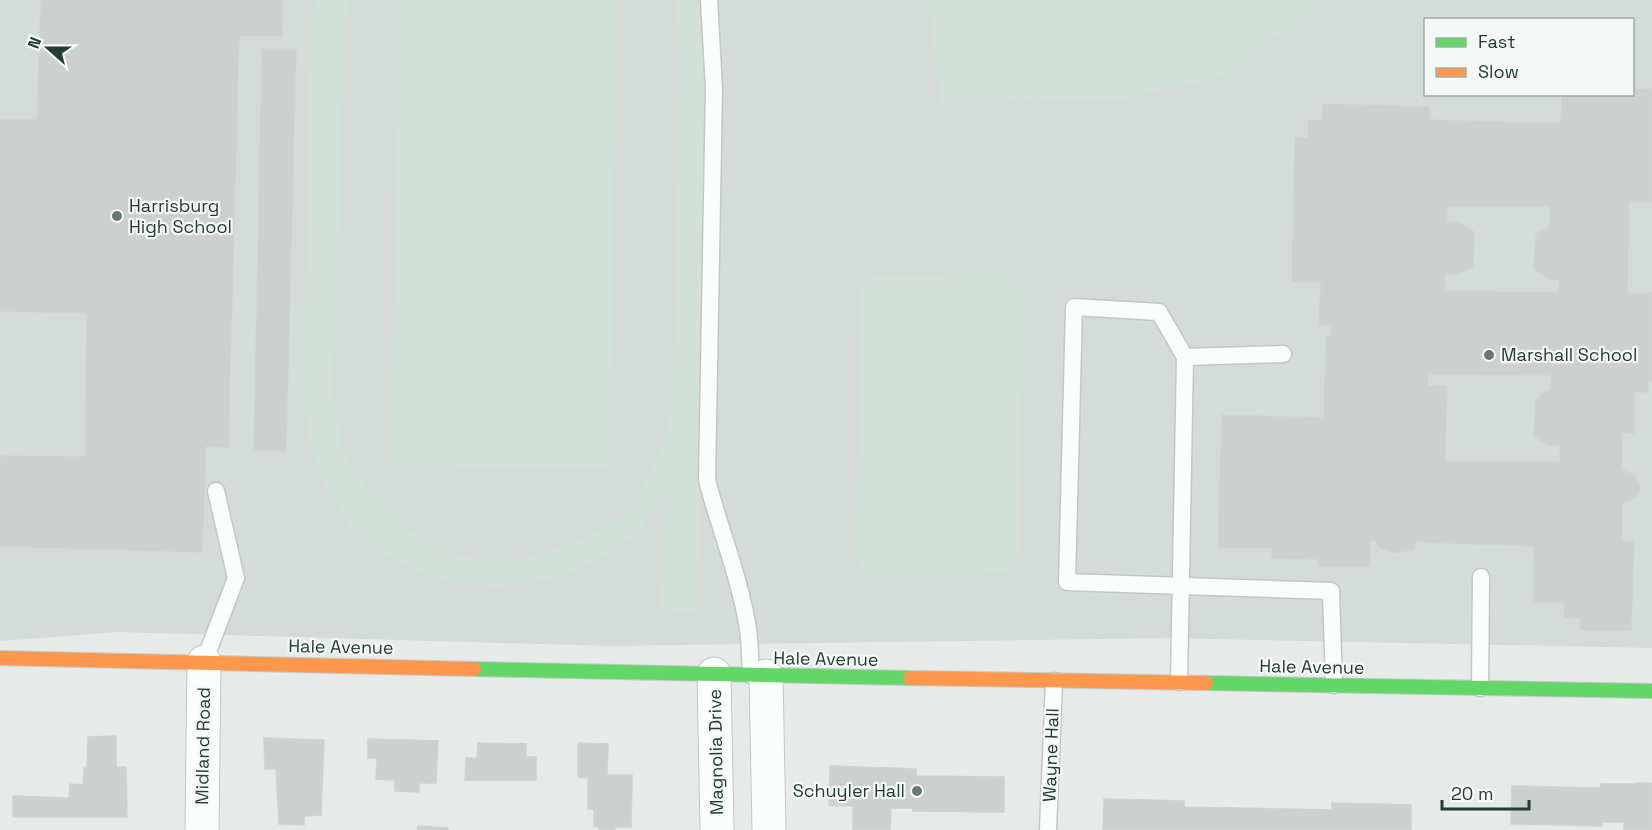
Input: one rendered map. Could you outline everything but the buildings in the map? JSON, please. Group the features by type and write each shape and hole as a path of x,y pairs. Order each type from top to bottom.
{"street":[{"name":"Hale Avenue","path":"0,658 1054,681 1652,691"},
{"name":"Midland Road","path":"202,830 204,662"},
{"name":"Magnolia Drive","path":"714,674 717,830"},
{"path":"759,675 769,830"}],"lane":[{"path":"709,0 714,98 707,480 718,523 731,560 759,675"},
{"path":"1179,682 1181,587 1185,357 1159,312 1074,307 1066,582 1181,587 1331,591 1334,685"},
{"path":"1185,357 1283,354"},
{"path":"204,662 236,578 216,491"},
{"path":"1480,577 1480,688"},
{"name":"Wayne Hall","path":"1048,830 1054,681"}],"shaded area":[{"path":"0,0 1652,0 1652,648 1166,638 611,646 118,632 0,641"},
{"path":"315,0 351,0 345,22 333,395 341,442 347,457 371,494 405,527 424,540 466,557 508,560 555,550 609,523 622,512 647,479 664,442 672,406 681,62 676,7 673,0 705,0 711,26 697,611 661,610 666,494 641,530 606,556 551,580 496,587 455,584 422,574 386,555 350,526 324,484 309,441 303,398 311,20"},
{"path":"401,0 618,0 608,470 390,465"},
{"path":"927,0 1313,0 1300,18 1227,76 1115,101 941,103"},
{"path":"1004,273 1025,290 1018,560 1005,574 868,575 855,558 862,287 878,275"}],"traffic: fast":[{"path":"474,669 910,678"},
{"path":"1206,683 1652,691"}],"traffic: slow":[{"path":"0,658 474,669"},
{"path":"910,678 1206,683"}],"place":[{"name":"Harrisburg High School","path":"117,216"},
{"name":"Marshall School","path":"1489,355"},
{"name":"Schuyler Hall","path":"917,791"}]}
